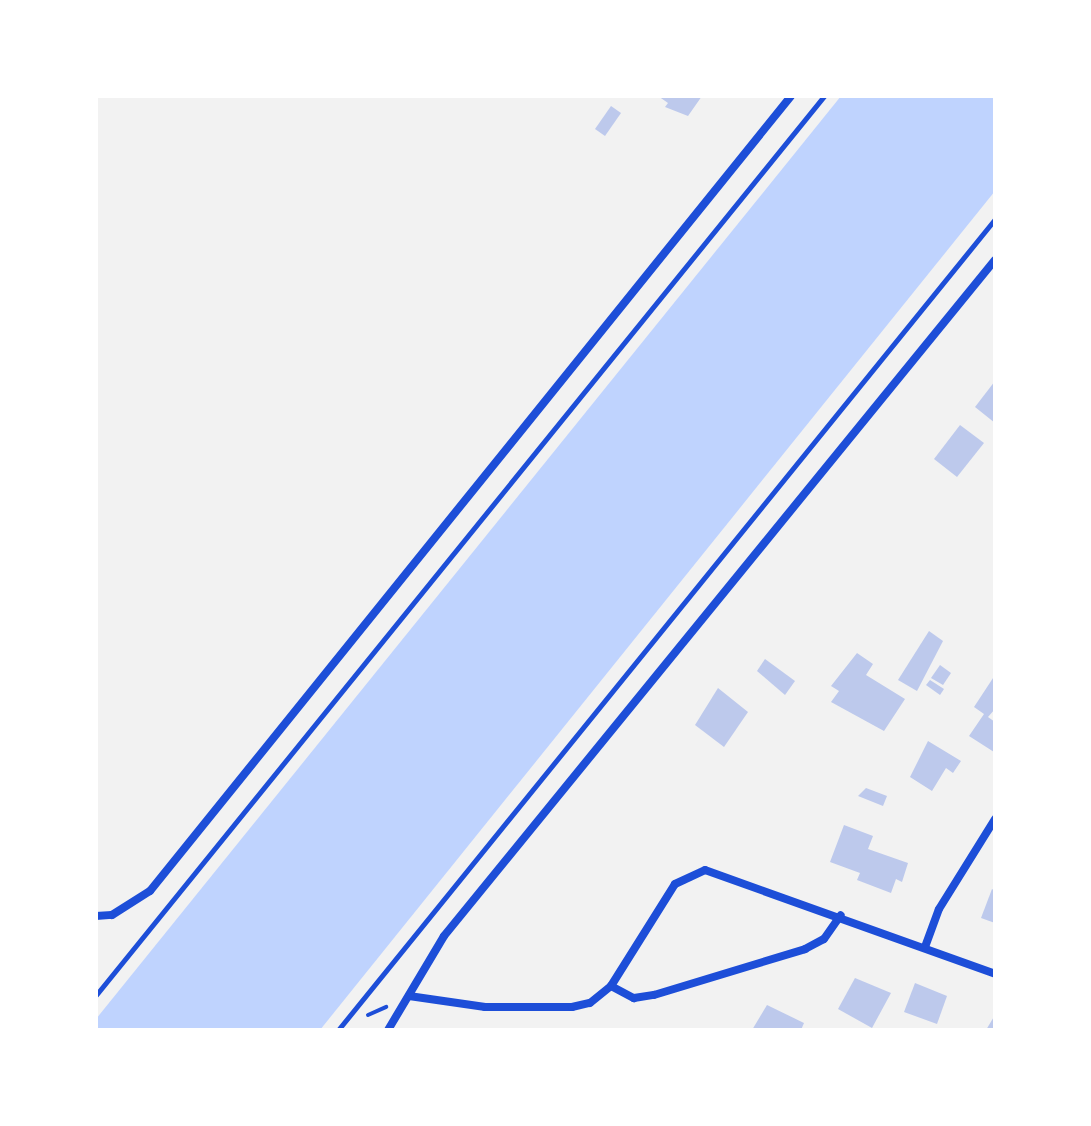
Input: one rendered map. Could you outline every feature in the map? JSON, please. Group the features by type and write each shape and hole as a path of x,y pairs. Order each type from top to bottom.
{"street":[{"path":"96,916 112,915 150,891 791,96"},
{"path":"388,1030 444,936 995,260"},
{"path":"925,947 939,909 995,819"},
{"path":"409,996 485,1007 572,1007 590,1003 611,986 675,884 705,870 841,915 995,974"},
{"path":"611,986 634,998 709,979 805,949 824,939 841,915"}],"lane":[{"path":"96,995 824,96"},
{"path":"339,1029 995,219"}],"path":[{"path":"339,1029 409,996"}],"water":[{"path":"841,96 995,96 995,191 320,1030 96,1030 96,1019"}],"building":[{"path":"658,96 702,96 688,116 665,107 668,103"},
{"path":"611,106 621,113 605,136 595,129"},
{"path":"995,381 995,423 975,407"},
{"path":"960,425 984,443 957,477 934,459"},
{"path":"929,631 943,641 917,691 898,680"},
{"path":"857,653 873,664 866,675 905,699 884,731 831,702 839,691 831,686"},
{"path":"765,659 795,681 785,695 757,671"},
{"path":"940,665 951,673 943,685 931,678"},
{"path":"995,675 995,709 988,717 995,722 994,752 969,736 984,714 974,707"},
{"path":"930,680 944,689 940,695 926,685"},
{"path":"718,688 748,712 724,747 695,725"},
{"path":"928,741 961,761 953,773 946,768 932,791 910,777"},
{"path":"866,788 887,796 883,806 858,796"},
{"path":"844,825 873,836 868,849 908,863 902,882 896,879 891,893 857,880 860,873 830,862"},
{"path":"992,889 995,891 995,923 981,918"},
{"path":"855,978 891,993 872,1028 838,1009"},
{"path":"915,983 947,996 937,1024 904,1012"},
{"path":"767,1005 804,1023 801,1030 752,1030"},
{"path":"995,1015 995,1030 986,1030"}]}
